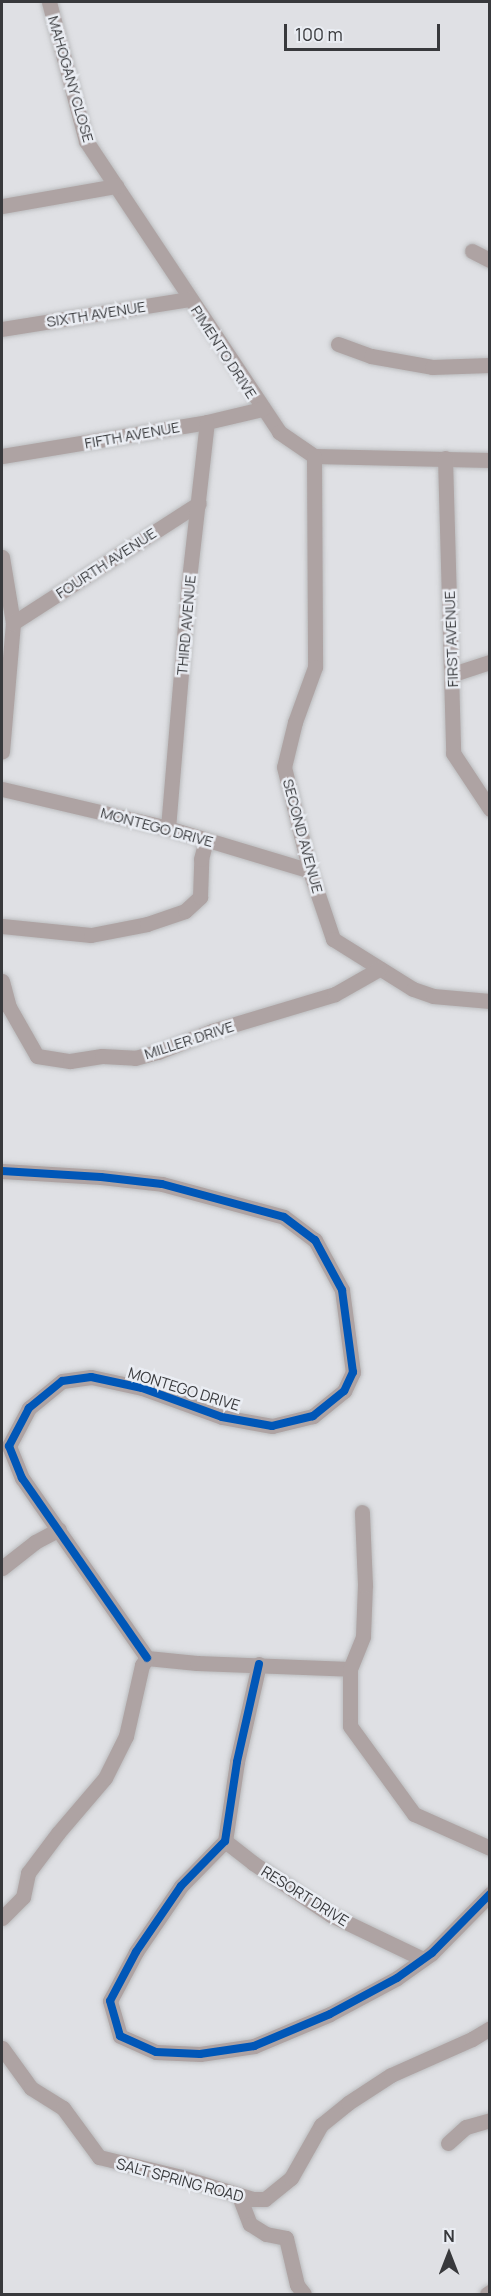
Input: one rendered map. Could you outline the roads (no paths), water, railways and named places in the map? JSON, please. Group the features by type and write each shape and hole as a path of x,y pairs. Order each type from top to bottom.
{"street":[{"name":"MAHOGANY CLOSE","path":"49,2 86,141 116,186"},
{"path":"2,206 116,186"},
{"name":"PIMENTO DRIVE","path":"116,186 262,409 279,432 314,456"},
{"path":"472,251 489,260"},
{"name":"SIXTH AVENUE","path":"2,329 190,299"},
{"path":"338,344 371,356 432,367 489,365"},
{"name":"FIFTH AVENUE","path":"2,456 207,422 262,409"},
{"name":"THIRD AVENUE","path":"168,828 188,588 207,422"},
{"path":"314,456 489,460"},
{"name":"SECOND AVENUE","path":"314,456 315,667 295,722 285,767 310,871 333,939 413,989 433,996 489,1001"},
{"name":"FIRST AVENUE","path":"445,458 453,674 453,753 489,809"},
{"name":"FOURTH AVENUE","path":"13,623 199,503"},
{"path":"2,557 13,623 2,752"},
{"path":"453,674 489,662"},
{"name":"MONTEGO DRIVE","path":"2,789 168,828 310,871"},
{"path":"2,926 91,935 147,924 185,911 200,897 201,859 206,840"},
{"name":"MILLER DRIVE","path":"2,981 9,1007 37,1056 70,1061 102,1056 135,1058 158,1052 212,1031 335,994 379,969"},
{"name":"MONTEGO DRIVE","path":"2,1171 101,1177 162,1184 285,1217 315,1240 342,1290 353,1372 344,1391 314,1416 272,1426 222,1417 142,1388 91,1377 62,1381 29,1408 9,1446 22,1478 147,1658"},
{"path":"362,1512 366,1585 363,1636 350,1669 350,1726 414,1814 489,1848"},
{"path":"2,1568 35,1542 59,1529"},
{"path":"2,1918 22,1897 28,1873 58,1833 105,1778 126,1736 142,1665 147,1658 196,1663 350,1669"},
{"path":"259,1664 237,1762 225,1841 181,1887 136,1952 110,2001 120,2036 156,2052 200,2054 254,2046 330,2014 397,1978 423,1959 489,1894"},
{"name":"RESORT DRIVE","path":"225,1841 253,1863 331,1915 423,1959"},
{"name":"SALT SPRING ROAD","path":"2,2048 31,2088 63,2108 72,2118 99,2157 181,2177 238,2196 265,2199 276,2193 291,2178 321,2125 348,2103 391,2075 471,2039 489,2028"},
{"path":"448,2143 466,2127 489,2120"},
{"path":"238,2196 250,2224 266,2234 286,2238 297,2285 303,2295"}]}
